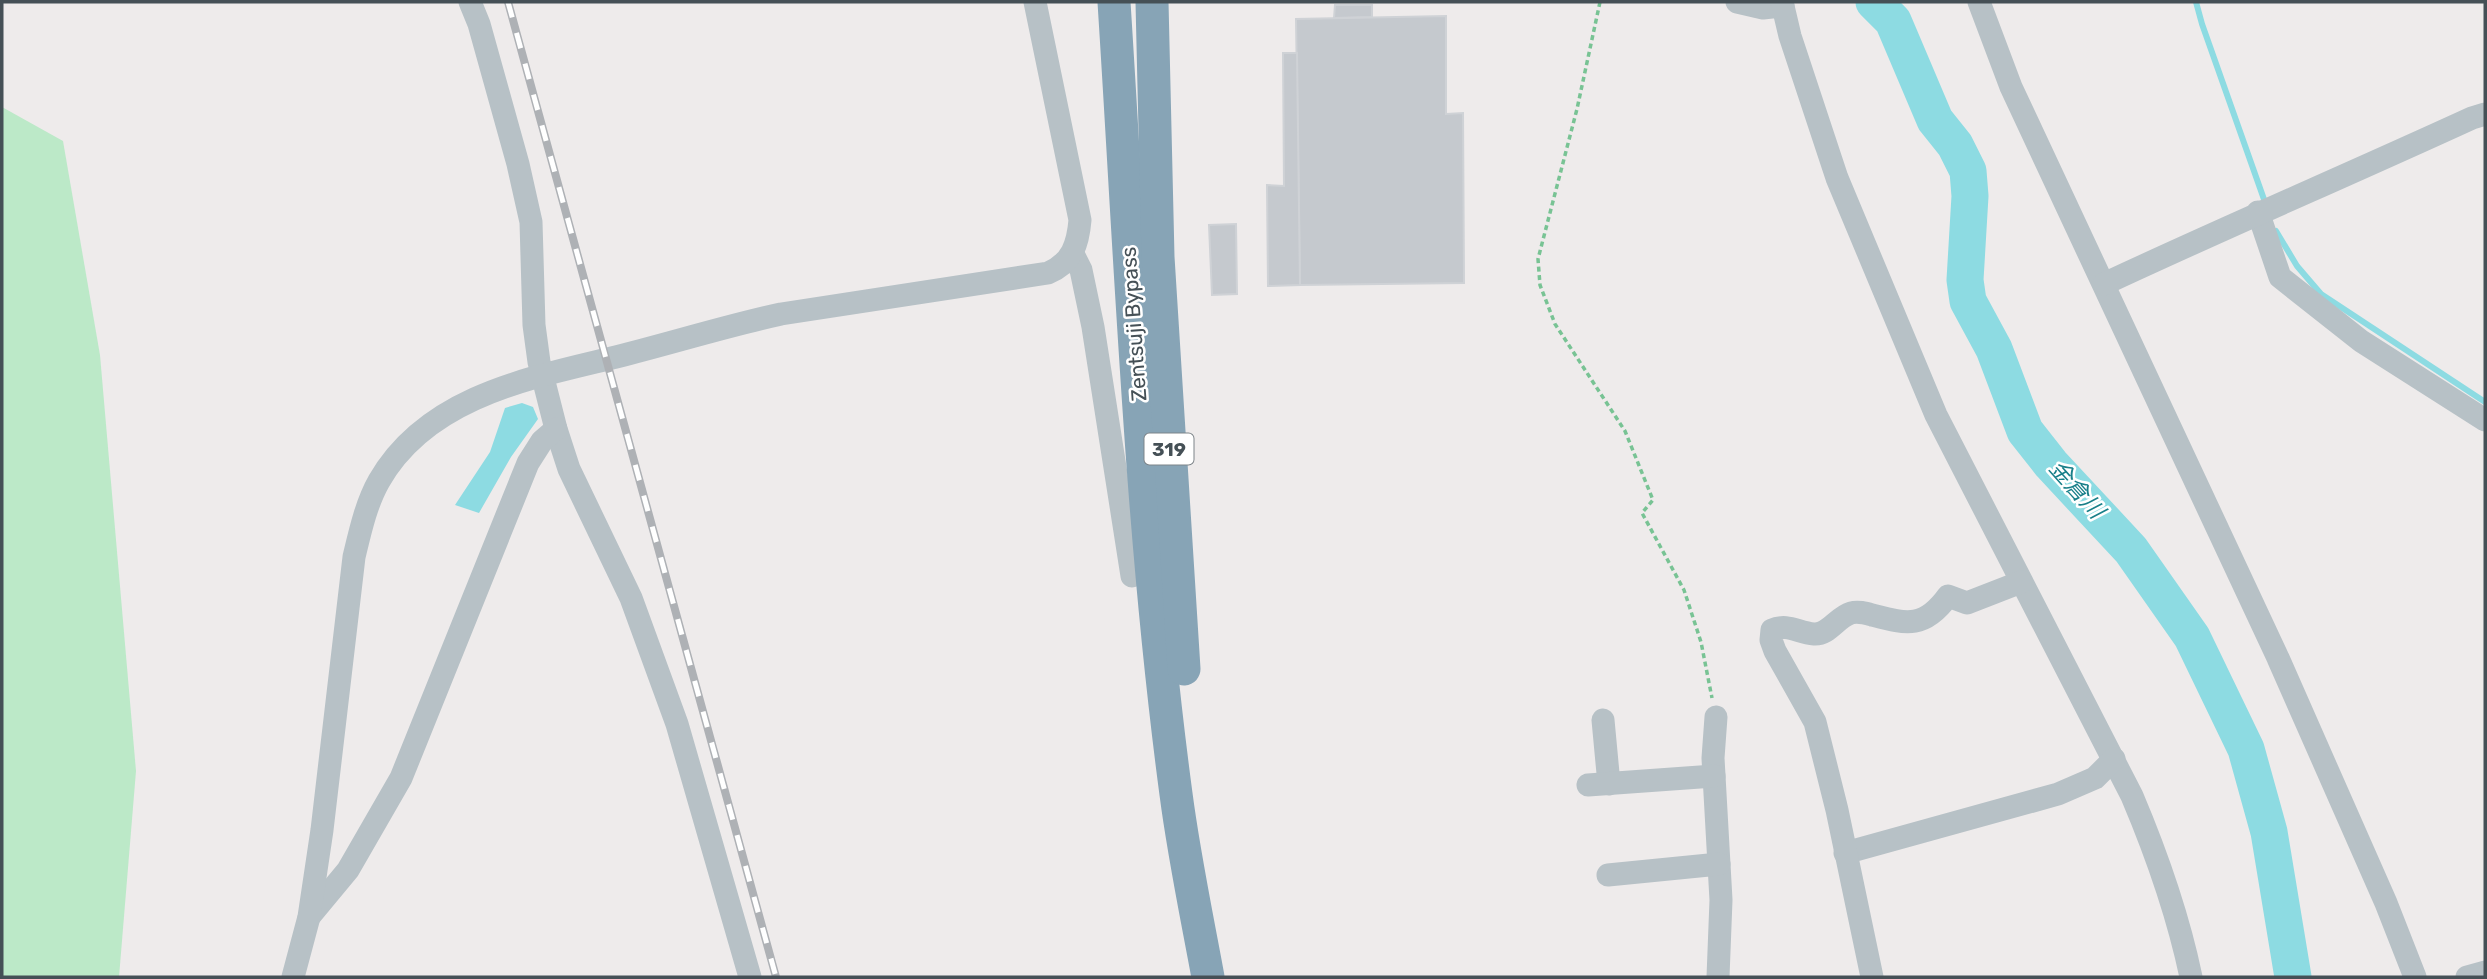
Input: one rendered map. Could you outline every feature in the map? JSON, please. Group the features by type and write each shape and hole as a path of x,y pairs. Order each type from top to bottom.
{"highway":[{"name":"Zentsuji Bypass","path":"1114,2 1142,461 1176,795 1208,977"},
{"name":"Zentsuji Bypass","path":"1152,2 1158,257 1183,654 1193,895"}],"street":[{"path":"470,2 479,24 518,164 531,222 534,325 542,375 556,429 569,469 631,598 677,724 750,977"},
{"path":"293,977 309,917 322,830 354,557 363,520 378,482 399,453 426,427 458,407 495,390 542,375 781,314 1048,273 1057,269 1073,254 1079,239 1080,219 1035,2"},
{"path":"1737,2 1763,8 1782,4 1790,37 1837,178 1936,415 2114,759 2152,842 2182,932 2191,977"},
{"path":"1979,2 2011,86 2277,659 2386,904 2415,977"},
{"path":"2104,284 2264,209 2485,114"},
{"path":"2264,209 2280,277 2361,341 2485,420"},
{"path":"1073,254 1081,270 1093,327 1132,576"},
{"path":"309,917 348,870 401,778 528,463 542,441 556,429"},
{"path":"1872,977 1837,810 1815,722 1775,651 1770,640 1772,630 1781,626 1821,634 1849,614 1858,612 1906,624 1927,617 1939,608 1948,596 1967,603 2021,582"},
{"path":"1716,717 1714,776 1721,900 1718,977"},
{"path":"1603,720 1598,785 1714,776"},
{"path":"1845,853 2058,794 2095,778 2114,759"},
{"path":"1608,874 1719,864"},
{"path":"2467,977 2485,972"}],"path":[{"path":"1600,2 1577,109 1538,259 1540,285 1555,324 1625,431 1653,500 1642,513 1684,590 1701,642 1716,717"}],"green space":[{"path":"2,107 63,141 100,355 136,771 119,977 2,977"}],"water":[{"path":"522,403 533,407 538,419 511,457 479,513 455,505 490,452 505,408"}],"building":[{"path":"1335,5 1372,5 1372,17 1334,18"},
{"path":"1446,16 1446,114 1463,113 1464,283 1300,285 1296,19"},
{"path":"1283,53 1297,53 1300,285 1268,286 1267,185 1284,186"},
{"path":"1236,224 1237,294 1212,295 1209,225"}],"waterway":[{"name":"金倉川","path":"1874,2 1893,21 1935,120 1955,145 1968,171 1970,196 1965,280 1968,301 1994,349 2025,431 2051,464 2131,550 2192,637 2246,749 2269,832 2293,977"},
{"path":"2196,2 2266,205"},
{"path":"2276,231 2297,266 2321,294 2485,402"}],"railway":[{"path":"508,2 776,977"}]}
